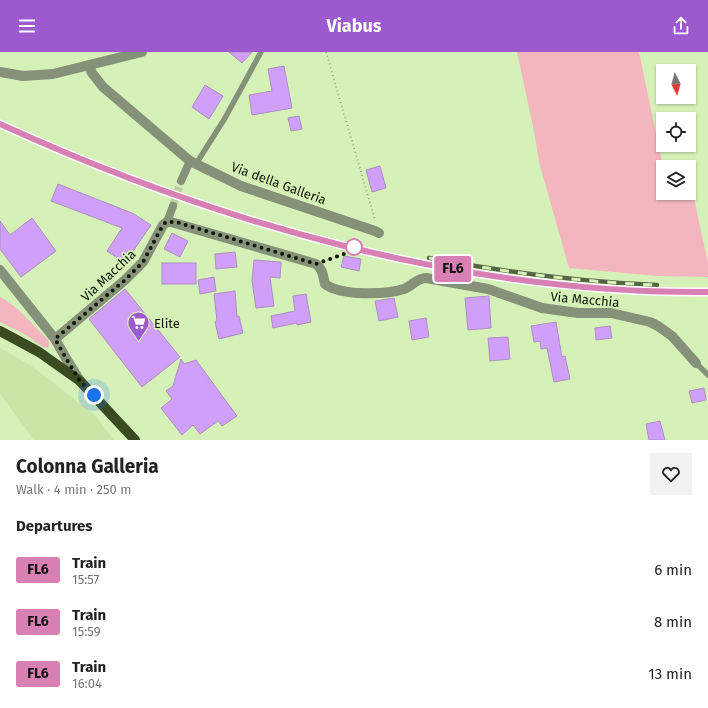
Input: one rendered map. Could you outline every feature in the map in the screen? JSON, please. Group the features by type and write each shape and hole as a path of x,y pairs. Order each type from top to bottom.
{"main road":[{"path":"0,331 39,352 80,381 135,440"}],"street":[{"path":"0,72 23,76 53,74 142,52"},
{"name":"Via della Galleria","path":"89,66 92,73 103,87 193,162 241,186 379,233"},
{"path":"181,181 193,162"},
{"path":"173,206 166,222 176,222 316,264"},
{"name":"Via Macchia","path":"55,339 125,280 143,262 166,222"},
{"name":"Via Macchia","path":"316,264 323,272 325,284 330,288 339,290 371,292 403,289 421,278 426,278 488,289 542,308 578,312 611,313 650,322 672,336 696,363"},
{"path":"0,270 55,339 80,381"},
{"path":"0,282 15,289"}],"lane":[{"path":"193,162 225,118 261,52"},
{"path":"696,363 708,375"}],"path":[{"path":"326,52 379,233"},
{"path":"316,264 344,254"}],"shaded area":[{"path":"517,52 639,52 656,133 656,152 660,152 662,160 656,160 656,200 694,200 708,263 708,277 658,276 569,268 539,162"},
{"path":"0,297 19,311 47,339 49,346 47,348 43,347 26,335 0,322"},
{"path":"0,348 30,365 94,414 114,440 34,440 0,394"}],"building":[{"path":"229,52 252,52 242,63"},
{"path":"284,66 292,108 252,115 249,95 272,91 268,69"},
{"path":"205,85 223,96 209,119 192,107"},
{"path":"299,116 302,129 291,131 288,118"},
{"path":"380,166 386,188 372,192 366,170"},
{"path":"58,184 132,213 151,225 125,263 107,251 122,228 51,201"},
{"path":"32,218 56,251 21,277 0,249 0,221 10,235"},
{"path":"172,233 188,241 180,257 164,249"},
{"path":"235,252 237,267 216,269 215,254"},
{"path":"344,256 361,259 359,271 341,267"},
{"path":"254,260 281,262 280,278 270,277 274,306 256,308 252,281"},
{"path":"162,263 196,263 196,284 162,284"},
{"path":"214,277 216,291 200,294 198,280"},
{"name":"Elite","path":"125,289 180,357 142,387 89,319"},
{"path":"235,291 237,317 239,316 243,333 219,339 215,322 217,321 214,294"},
{"path":"306,294 311,322 273,328 271,316 295,311 293,296"},
{"path":"489,296 491,328 468,330 465,298"},
{"path":"394,298 398,317 379,321 375,301"},
{"path":"426,318 429,337 412,340 409,321"},
{"path":"556,322 562,357 565,356 570,379 554,382 547,348 541,349 540,341 534,342 531,326"},
{"path":"610,326 612,338 596,340 595,328"},
{"path":"508,337 510,359 490,361 488,338"},
{"path":"181,359 184,364 196,360 237,416 222,426 218,421 200,434 193,425 182,435 161,408 172,399 166,391 173,386"},
{"path":"704,388 706,400 692,403 689,391"},
{"path":"660,421 665,440 649,440 646,424"}],"tunnel":[{"path":"173,206 181,181"}],"railway":[{"path":"0,124 74,157 149,186 268,225 359,249 416,262 519,280 622,290 657,291"},
{"path":"429,258 542,276 628,284 657,285"}],"train":[{"name":"FL6","path":"0,124 104,169 199,204 236,216 351,247 430,265 539,282 642,291 708,292"}],"place":[{"name":"Elite","path":"138,342"}],"route":[{"path":"94,395 80,381 55,339 125,280 143,262 166,222 176,222 316,264 344,254 354,247"}]}
